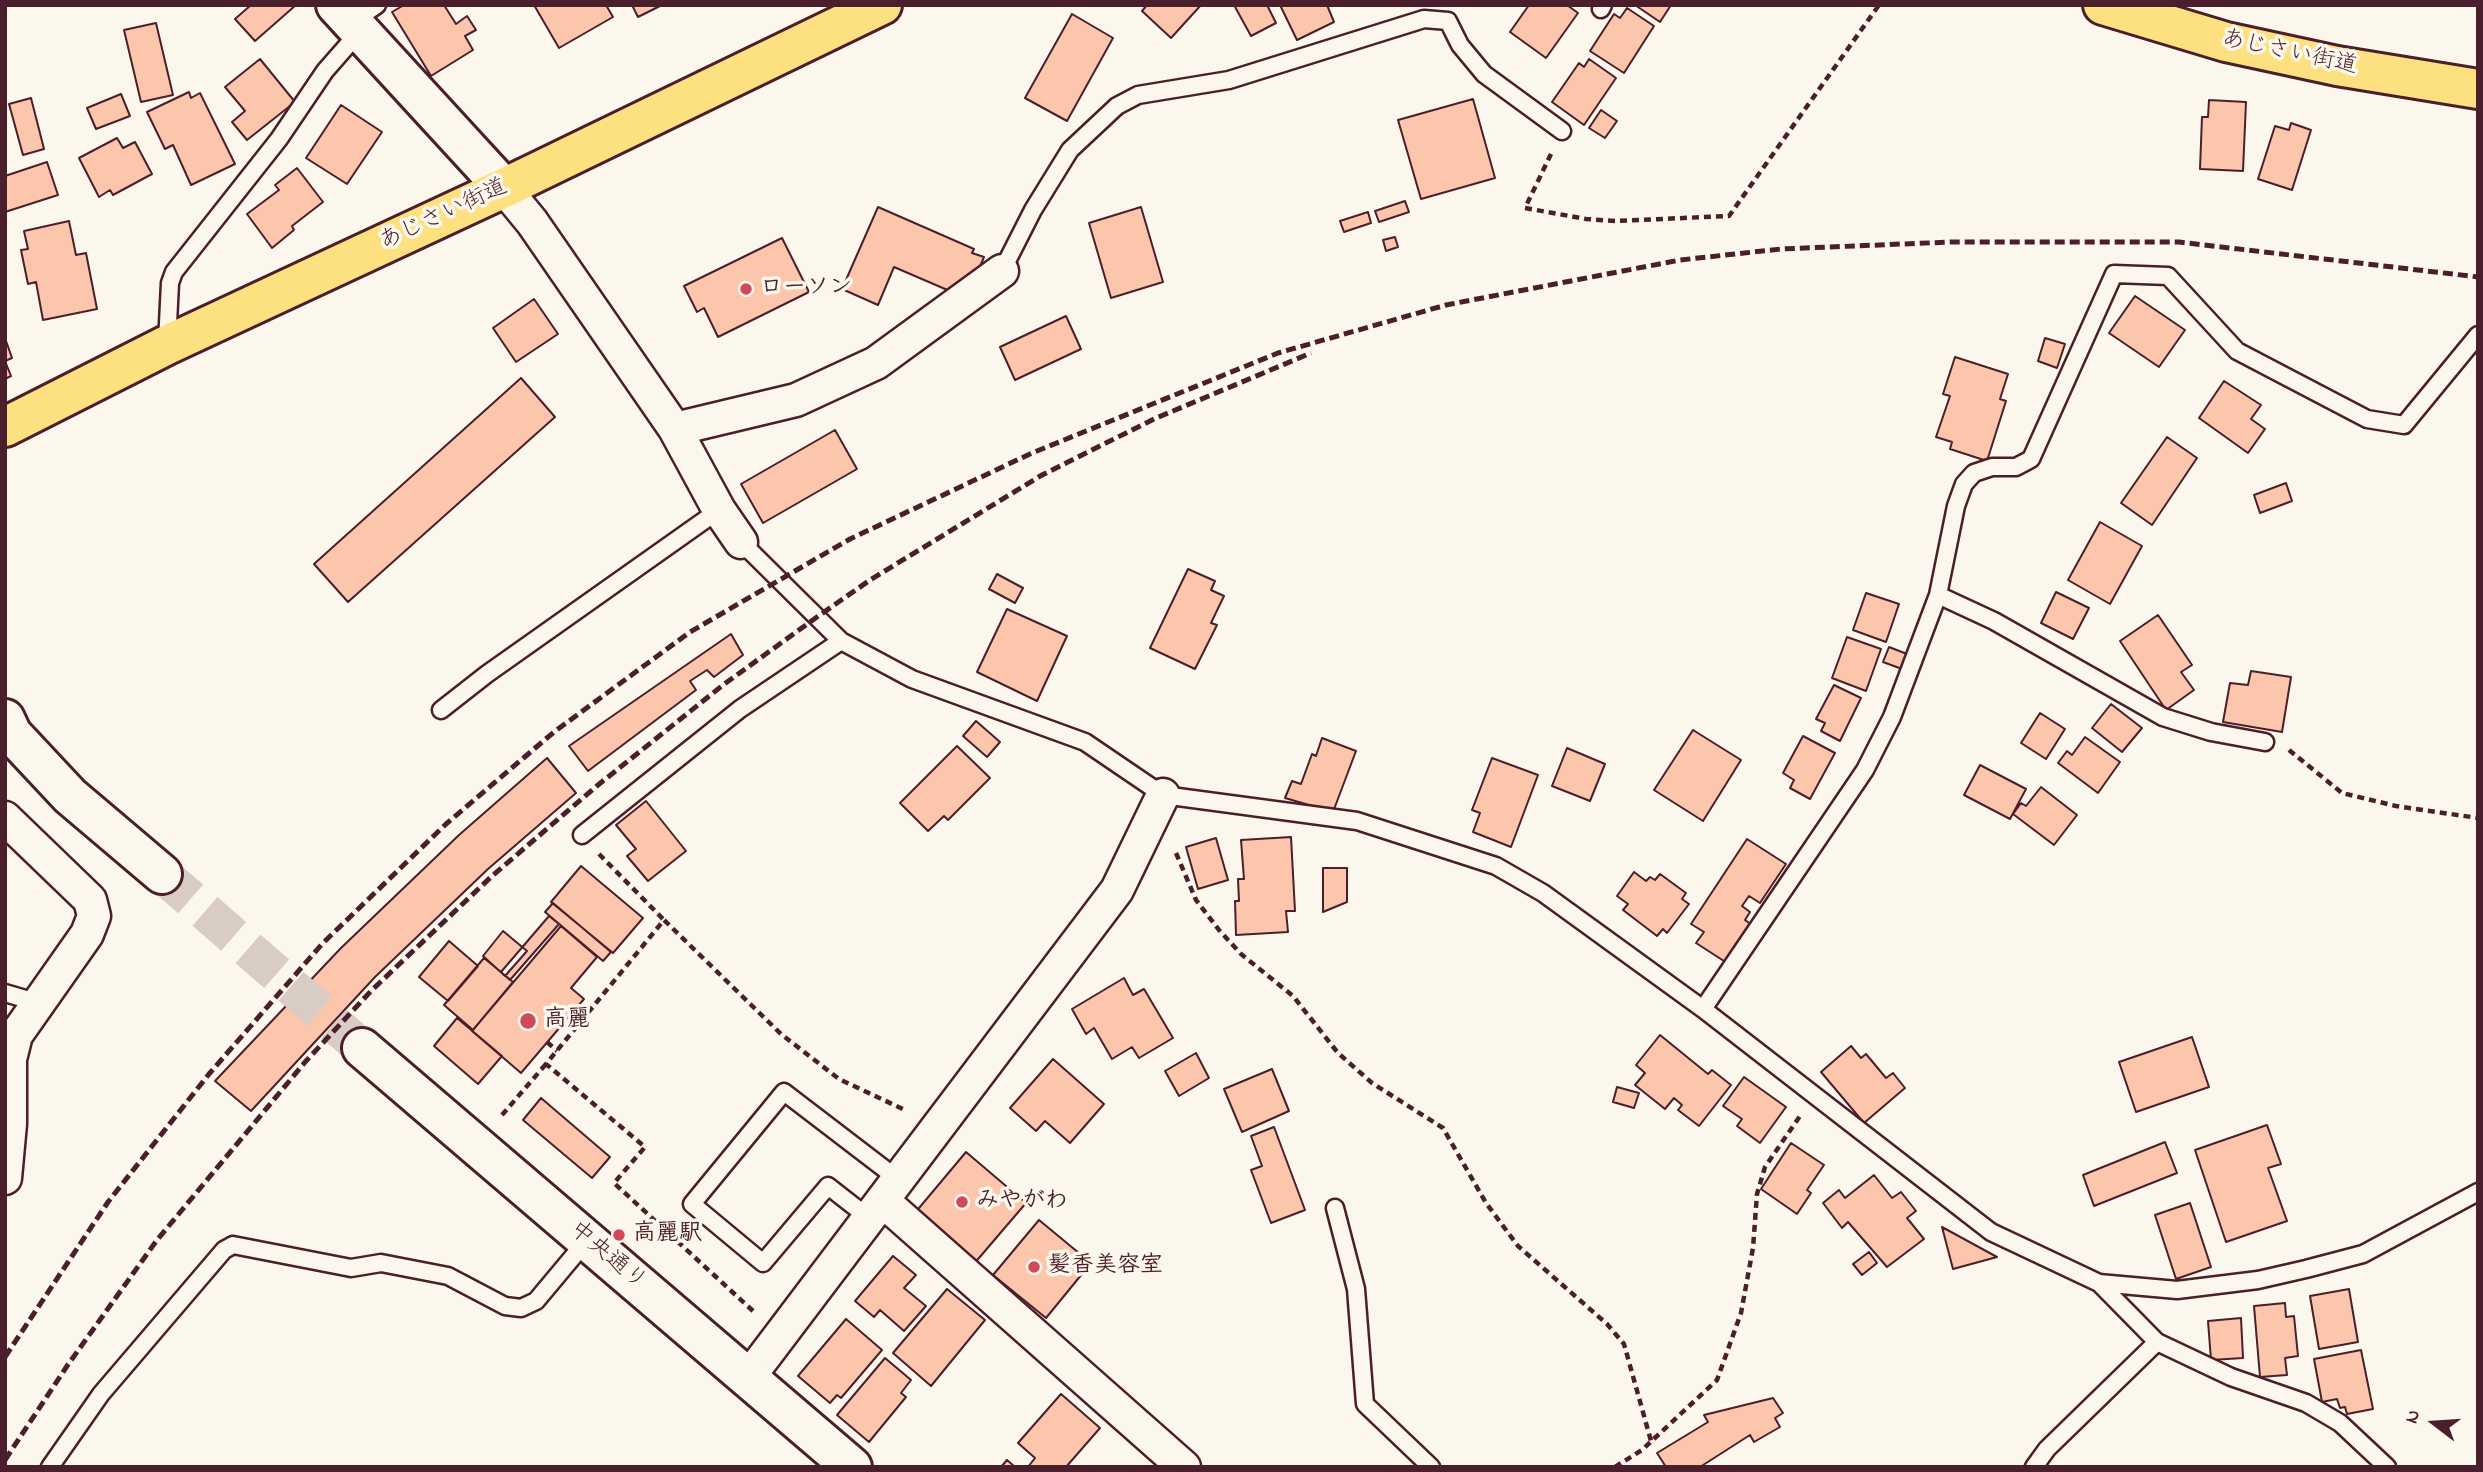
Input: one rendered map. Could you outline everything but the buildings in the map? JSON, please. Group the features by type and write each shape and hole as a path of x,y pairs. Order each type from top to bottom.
{"highway":[{"name":"あじさい街道","path":"2103,5 2238,44 2337,66 2478,89"},
{"name":"あじさい街道","path":"5,427 167,345 504,188 864,9"}],"street":[{"path":"356,16 532,222 675,429 719,510 741,542"},
{"path":"675,429 796,400 876,363 1002,271"},
{"path":"8,732 70,796 162,874"},
{"path":"748,1378 1117,890 1160,800"},
{"path":"5,818 90,900 94,916 87,934 16,1035 10,1059 5,1178"},
{"name":"中央通り","path":"362,1048 852,1467"},
{"path":"884,1200 1184,1467"}],"lane":[{"path":"167,345 170,283 174,272 279,139 325,71 356,16"},
{"path":"1002,271 1033,211 1070,150 1117,106 1138,95 1229,79 1424,19 1448,21 1461,45 1484,74 1562,131"},
{"path":"1703,1009 1865,770 1906,687 1938,594 1953,517 1964,484 1974,472 1992,467 2016,467 2031,460 2114,274 2168,276 2237,351 2367,419 2403,425 2478,335"},
{"path":"441,710 719,510"},
{"path":"741,542 841,641 912,679 1085,741 1160,800 1357,821 1496,866 1544,893 1703,1009 1991,1232 2099,1283 2177,1290 2258,1280 2306,1269 2363,1254 2478,1192"},
{"path":"1938,594 1994,621 2163,717 2211,732 2265,742"},
{"path":"582,835 740,709 841,641"},
{"path":"5,993 39,1003"},
{"path":"784,1092 884,1200 828,1186 763,1263 692,1204 784,1092"},
{"path":"1335,1208 1356,1289 1365,1404 1431,1467"},
{"path":"51,1467 102,1394 224,1250 233,1245 351,1268 381,1262 448,1276 505,1306 521,1308 536,1300 587,1241"},
{"path":"2099,1283 2157,1342 2231,1377 2306,1403 2340,1423 2387,1467"},
{"path":"2034,1467 2048,1449 2157,1342"}],"path":[{"path":"1562,131 1525,208 1586,219 1615,221 1729,216 1879,5"},
{"path":"2265,742 2289,750 2343,793 2396,806 2478,818"},
{"path":"1160,800 1196,900 1219,930 1241,954 1293,996 1338,1053 1372,1083 1443,1128 1486,1203 1518,1246 1607,1324 1624,1344 1651,1441"},
{"path":"602,857 781,1034 839,1079 915,1114"},
{"path":"521,1093 664,920"},
{"path":"547,1042 557,1051"},
{"path":"546,1064 645,1147 614,1183 756,1314 764,1304"},
{"path":"1615,1467 1651,1441 1717,1380 1741,1313 1753,1248 1757,1194 1765,1167 1814,1095"}],"tunnel":[{"path":"162,874 362,1048"}],"railway":[{"path":"5,1357 108,1202 209,1074 322,944 446,824 554,732 690,632 850,539 1032,453 1278,353 1446,305 1680,260 1781,249 1951,242 2179,242 2478,277"},
{"path":"5,1460 67,1366 157,1240 306,1061 371,991 492,876 598,785 723,685 817,617 870,580 1042,475 1154,419 1311,353"}],"place":[{"name":"ローソン","path":"746,289"},
{"name":"高麗","path":"528,1021"},
{"name":"みやがわ","path":"962,1202"},
{"name":"高麗駅","path":"619,1235"},
{"name":"髪香美容室","path":"1034,1267"}]}
